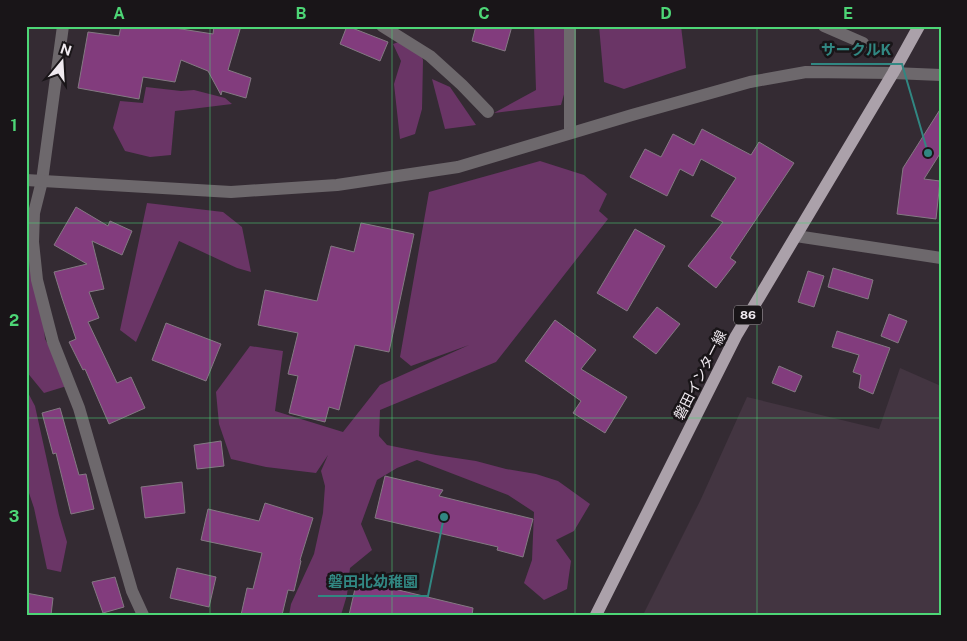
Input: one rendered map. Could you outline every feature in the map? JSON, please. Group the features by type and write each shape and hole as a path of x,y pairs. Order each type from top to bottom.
{"main road":[{"name":"磐田インター線","path":"596,615 736,336 893,73 919,26"}],"street":[{"path":"63,26 42,181 34,213 33,242 37,280 53,342 79,408 132,591 143,615"},
{"path":"382,26 430,56 488,112"},
{"path":"570,26 570,134"},
{"path":"824,26 863,43"},
{"path":"26,180 231,192 337,186 458,167 659,108 759,81 806,72 941,75"},
{"path":"796,236 941,258"}],"shaded area":[{"path":"534,26 566,26 570,73 561,105 494,113 536,90"},
{"path":"599,26 681,26 686,68 624,89 604,82"},
{"path":"404,40 419,49 423,60 422,109 415,134 400,139 394,84 401,61 393,44"},
{"path":"432,79 450,87 476,125 445,129"},
{"path":"146,87 181,91 194,90 225,98 232,104 175,111 171,155 150,157 125,151 113,128 120,101 143,103"},
{"path":"540,161 584,175 607,194 599,211 608,219 496,362 380,410 379,436 387,445 476,461 536,474 558,481 590,504 574,531 556,540 571,561 567,589 544,600 524,583 532,560 534,512 508,495 417,460 397,468 377,480 361,524 372,550 350,568 347,595 341,615 289,615 291,604 314,554 323,513 325,486 321,471 328,455 316,473 266,467 231,459 219,424 216,392 250,346 283,351 275,411 343,432 380,385 469,345 411,366 400,357 429,192"},
{"path":"147,203 223,212 242,227 251,272 237,268 179,241 136,342 120,330"},
{"path":"34,213 45,339 70,385 44,393 26,371 26,214"},
{"path":"900,368 941,386 941,615 643,615 701,499 747,397 879,429"},
{"path":"26,389 35,406 59,515 67,542 61,572 47,569 34,508 26,484"}],"building":[{"path":"121,26 162,26 213,34 214,26 241,26 228,70 251,78 246,98 222,91 221,95 208,71 181,60 175,82 143,77 139,99 78,88 88,32 119,36"},
{"path":"347,26 388,42 380,61 340,44"},
{"path":"476,26 512,26 505,51 472,41"},
{"path":"941,108 941,152 924,179 940,181 936,219 897,214 903,168"},
{"path":"702,129 751,155 759,142 794,163 730,258 736,262 716,288 688,266 723,222 711,216 736,178 701,159 693,176 680,169 667,196 630,177 645,149 661,157 673,134 694,145"},
{"path":"76,207 108,226 110,221 132,231 122,255 92,241 104,289 89,292 99,318 88,322 117,383 131,377 145,408 109,424 85,369 83,370 69,342 76,339 54,272 87,264 54,245"},
{"path":"361,223 414,234 389,352 355,345 339,410 329,407 325,422 289,413 298,376 288,374 298,333 258,325 265,290 317,301 331,246 354,252"},
{"path":"635,229 665,246 627,311 597,293"},
{"path":"833,268 873,280 868,299 828,287"},
{"path":"808,271 824,276 814,307 798,302"},
{"path":"657,307 680,324 656,354 633,337"},
{"path":"889,314 907,321 898,343 881,336"},
{"path":"555,320 596,350 581,369 627,397 605,433 573,413 581,401 525,361"},
{"path":"166,323 221,344 206,381 152,360"},
{"path":"837,331 890,348 873,394 859,388 861,375 853,372 859,355 832,347"},
{"path":"779,366 802,376 795,392 772,383"},
{"path":"60,408 79,475 86,474 94,509 71,514 56,453 53,454 42,413"},
{"path":"221,441 224,466 197,469 194,445"},
{"path":"385,476 443,490 439,496 533,519 523,557 497,550 498,547 375,518"},
{"path":"182,482 185,513 145,518 141,487"},
{"path":"265,503 313,518 300,560 294,591 288,590 282,615 241,615 247,588 253,589 262,553 201,540 208,509 259,521"},
{"path":"177,568 216,577 209,607 170,598"},
{"path":"115,577 124,607 103,613 92,582"},
{"path":"357,580 473,608 472,615 349,615"},
{"path":"26,593 53,598 51,615 26,615"}],"place":[{"name":"サークルK","path":"928,153"},
{"name":"磐田北幼稚園","path":"444,517"}]}
